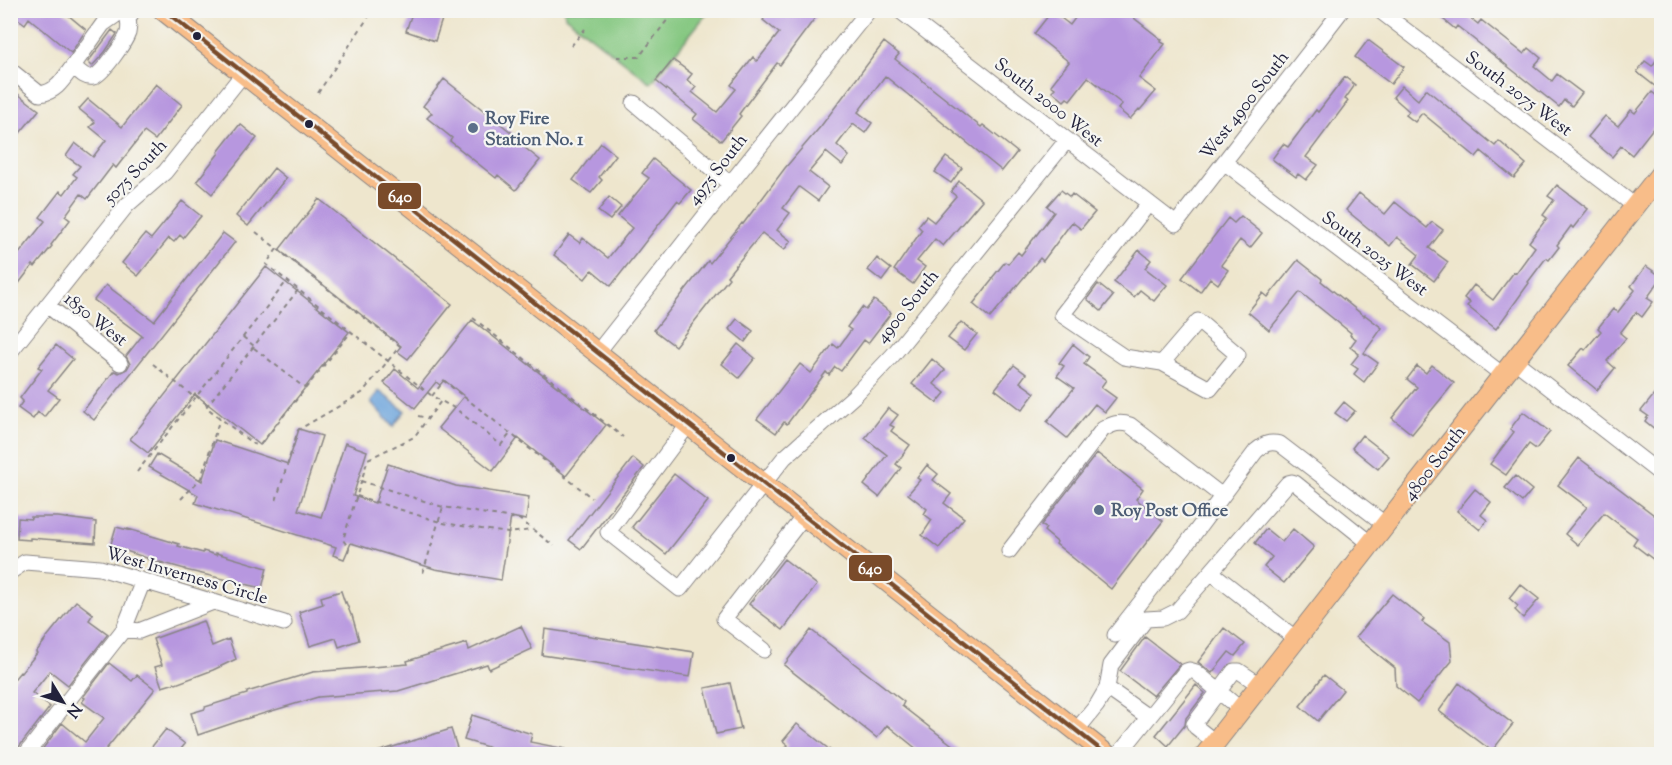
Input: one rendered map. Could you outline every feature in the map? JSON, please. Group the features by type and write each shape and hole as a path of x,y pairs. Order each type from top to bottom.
{"main road":[{"path":"163,10 1106,754"},
{"name":"4800 South","path":"1211,748 1662,172"}],"street":[{"path":"10,70 40,94 44,94 59,85 103,24 123,10"},
{"path":"73,66 85,76 92,77 99,74 125,40 128,19 133,10"},
{"name":"4975 South","path":"597,353 869,10"},
{"name":"South 2000 West","path":"899,10 1176,224"},
{"name":"West 4900 South","path":"1176,224 1342,10"},
{"name":"South 2075 West","path":"1379,10 1635,206"},
{"name":"5075 South","path":"10,352 126,205 165,172 243,74"},
{"path":"634,103 730,184"},
{"name":"4900 South","path":"688,424 608,532 680,589 784,458 854,396 892,355 1067,140"},
{"name":"South 2025 West","path":"1224,162 1509,368 1662,475"},
{"path":"1149,203 1062,315 1124,357 1162,363 1210,389 1238,355 1198,321 1162,363"},
{"name":"1850 West","path":"47,305 120,363"},
{"path":"1009,551 1103,429 1113,424 1122,422 1130,425 1222,496"},
{"path":"1115,634 1263,444 1274,442 1280,444 1386,525"},
{"path":"1076,730 1097,705 1107,688 1111,665 1146,619 1163,618 1177,611 1284,487 1292,482 1295,483 1371,544"},
{"path":"764,650 724,620 804,516"},
{"name":"West Inverness Circle","path":"10,572 25,562 100,568 284,623"},
{"path":"1211,572 1296,639"},
{"path":"26,754 124,629 143,581"},
{"path":"124,629 140,631 213,602"},
{"path":"1211,748 1194,724 1218,691 1237,670 1260,686"},
{"path":"1119,754 1186,671 1196,672 1241,710"},
{"path":"1107,688 1148,717"}],"path":[{"path":"318,93 373,10"},
{"path":"617,57 639,57 675,10"},
{"path":"571,46 585,29"},
{"path":"256,232 400,346 362,393 298,430 276,501"},
{"path":"277,249 266,264 388,362 432,396 456,409 501,445 510,434"},
{"path":"137,472 287,281"},
{"path":"298,290 206,407 253,444 260,446 351,332"},
{"path":"473,318 623,437"},
{"path":"243,337 306,389"},
{"path":"153,364 208,405"},
{"path":"432,396 444,381 592,498"},
{"path":"348,552 349,548 343,540 368,459 414,437 441,401"},
{"path":"418,416 428,418"},
{"path":"182,499 201,478 220,418"},
{"path":"361,482 443,507 519,519 554,546"},
{"path":"357,496 439,522 508,533 532,530"},
{"path":"423,573 443,507"}],"green space":[{"path":"564,10 709,11 651,83 565,16"}],"water":[{"path":"379,391 405,411 393,427 371,402"}],"building":[{"path":"10,10 62,10 86,30 71,53 29,18 25,24 10,13"},
{"path":"413,10 445,10 435,41 406,31"},
{"path":"770,10 821,10 780,65 777,63 721,141 693,119 697,114 656,81 673,60 692,74 687,80 696,87 692,92 717,112 736,89 731,85 753,57 757,61 779,33 763,20"},
{"path":"1081,10 1140,10 1134,18 1165,44 1139,78 1156,91 1130,119 1118,109 1122,104 1088,77 1070,100 1067,98 1064,101 1052,91 1055,88 1051,85 1069,62 1034,34 1052,11 1070,25"},
{"path":"1432,10 1460,10 1478,24 1481,20 1524,54 1529,48 1541,58 1534,66 1552,81 1557,74 1582,93 1572,106 1564,100 1559,107 1457,26 1455,29"},
{"path":"112,30 117,34 92,66 88,62"},
{"path":"1368,40 1404,67 1391,84 1355,57"},
{"path":"884,42 899,54 895,59 981,127 983,125 1017,152 1002,171 885,76 858,112 872,123 865,133 853,124 837,145 849,156 842,165 826,152 809,172 828,187 818,201 799,187 783,208 790,213 777,230 791,241 784,250 762,233 675,346 654,330 708,261 710,263 743,224"},
{"path":"1662,53 1662,79 1656,87 1637,72 1645,61 1652,66"},
{"path":"1345,77 1355,85 1345,99 1348,101 1306,157 1318,165 1306,180 1298,174 1296,177 1272,159 1283,144 1288,147"},
{"name":"Roy Fire Station No. 1","path":"444,79 526,144 524,147 540,160 516,190 498,175 496,178 450,141 452,138 427,118 432,113 423,106"},
{"path":"156,84 182,105 155,140 144,132 116,168 113,165 87,199 81,194 65,216 70,220 52,246 35,267 33,265 10,295 10,265 45,221 40,217 60,191 64,194 77,177 73,174 80,166 66,156 75,143 93,157 106,140 90,127 95,122 79,109 88,99 122,127"},
{"path":"1402,86 1418,100 1426,89 1495,146 1499,141 1526,164 1514,178 1481,151 1476,157 1422,113 1415,122 1406,115 1409,111 1393,97"},
{"path":"10,88 39,110 10,145"},
{"path":"1652,92 1662,100 1662,117 1632,155 1621,146 1612,157 1588,137 1605,116 1618,126 1631,110 1635,113"},
{"path":"240,124 257,138 212,194 197,181"},
{"path":"601,143 616,155 599,177 602,180 591,193 573,180"},
{"path":"946,157 962,168 951,183 935,172"},
{"path":"653,159 691,190 680,203 677,201 611,286 592,270 585,279 554,255 569,235 580,243 583,238 608,258 632,228 618,216 649,178 642,173"},
{"path":"274,168 286,178 248,226 236,216"},
{"path":"959,181 982,200 943,246 935,239 917,261 925,267 913,284 894,270 922,230 918,226 926,216 934,222 956,196 951,192"},
{"path":"1557,185 1588,209 1573,228 1571,226 1549,260 1546,258 1496,329 1467,306 1470,303 1464,298 1474,285 1493,300 1514,272 1516,273 1535,247 1529,242 1547,218 1543,215 1554,200 1548,196"},
{"path":"1061,190 1070,197 1072,194 1095,212 1081,229 1072,222 1043,261 1040,258 990,318 973,304 1005,262 1008,264 1018,252 1021,255 1054,212 1047,206"},
{"path":"1359,193 1385,214 1395,202 1427,228 1432,222 1443,230 1429,248 1448,262 1434,281 1412,264 1419,255 1397,237 1390,246 1346,210"},
{"path":"609,197 621,207 610,220 598,211"},
{"path":"319,199 452,304 408,359 397,351 401,346 279,250"},
{"path":"182,201 201,216 183,238 180,235 174,242 169,238 138,276 122,263 145,234 151,239"},
{"path":"1241,216 1262,233 1250,248 1240,240 1221,265 1228,270 1218,284 1210,278 1200,292 1182,278 1228,218 1234,223"},
{"path":"223,233 235,242 94,420 83,411 114,371 119,373 127,369 130,364 126,356 142,336 94,300 106,285 154,321"},
{"path":"1139,250 1151,260 1145,268 1167,285 1154,301 1140,290 1134,297 1114,282"},
{"path":"877,258 891,269 882,281 868,270"},
{"path":"1298,260 1364,316 1382,328 1364,353 1378,363 1364,382 1354,374 1358,369 1351,364 1359,354 1350,347 1356,339 1300,292 1269,330 1248,312 1263,293 1268,297"},
{"path":"1646,266 1662,277 1647,298 1653,302 1642,317 1636,312 1620,333 1626,338 1607,361 1615,368 1597,390 1568,366 1601,331 1598,328 1613,309 1618,312 1635,290 1631,286"},
{"path":"266,267 349,332 260,445 195,394 148,453 130,439"},
{"path":"1098,284 1113,296 1101,311 1087,299"},
{"path":"874,300 891,313 868,343 864,340 841,371 835,367 829,375 826,372 787,424 784,422 776,433 757,419 800,364 811,373 833,344 838,348 851,330 847,327 862,307 866,310"},
{"path":"737,319 753,331 745,342 729,329"},
{"path":"472,320 606,425 566,476 518,438 493,471 438,428 464,396 444,380 440,385 436,382 415,408 384,383 395,369 418,388"},
{"path":"961,322 977,334 964,350 948,338"},
{"path":"738,344 755,358 739,378 722,364"},
{"path":"1073,344 1089,357 1084,364 1106,380 1101,387 1116,398 1105,412 1095,404 1067,438 1047,422 1074,388 1057,376 1064,366 1059,363"},
{"path":"56,345 73,359 48,390 59,398 44,417 38,412 33,419 18,408 23,401 20,398 42,369 38,367"},
{"path":"932,359 945,370 934,384 945,393 937,403 912,384"},
{"path":"1014,365 1026,374 1020,382 1035,393 1022,410 995,389"},
{"path":"1432,365 1454,383 1412,434 1392,418 1417,387 1407,379 1417,366 1426,373"},
{"path":"1662,385 1662,435 1645,421 1648,416 1641,411"},
{"path":"1344,402 1355,411 1346,421 1335,413"},
{"path":"888,408 898,415 890,425 894,427 891,431 910,445 896,464 901,468 879,497 864,485 887,455 865,438"},
{"path":"1523,412 1550,432 1536,449 1529,444 1506,475 1490,464 1514,432 1510,429"},
{"path":"299,429 322,436 298,510 321,517 345,443 367,451 353,496 375,503 388,464 456,486 529,497 526,520 511,517 501,580 435,569 351,543 344,559 333,555 336,547 195,503 198,495 149,467 157,454 202,481 215,440 288,464"},
{"path":"1362,435 1389,456 1378,469 1352,448"},
{"name":"Roy Post Office","path":"1097,453 1143,489 1136,499 1163,521 1111,589 1056,544 1057,542 1044,531 1046,528 1041,525"},
{"path":"633,458 644,467 581,549 569,540"},
{"path":"1579,458 1662,521 1662,566 1633,544 1637,538 1604,513 1578,545 1565,534 1587,507 1558,485"},
{"path":"927,465 938,474 933,480 951,494 944,503 964,518 939,548 922,535 932,520 924,514 927,509 908,494 920,480 917,478"},
{"path":"674,474 708,501 666,554 632,527"},
{"path":"1515,476 1532,490 1522,502 1505,488"},
{"path":"1475,489 1491,502 1481,515 1487,520 1480,530 1457,511"},
{"path":"31,517 58,517 96,522 95,543 17,539 18,518 31,519"},
{"path":"116,527 203,553 203,551 216,555 216,553 267,568 262,588 185,570 110,547"},
{"path":"1266,529 1282,542 1293,529 1314,547 1284,583 1264,567 1272,557 1255,543"},
{"path":"784,559 817,585 783,630 749,604"},
{"path":"1520,584 1539,599 1523,618 1515,610 1518,606 1509,598"},
{"path":"341,591 352,615 359,640 339,647 336,638 310,646 299,612 323,604 321,597"},
{"path":"1392,594 1424,619 1422,622 1450,642 1452,661 1417,703 1396,686 1395,668 1356,637"},
{"path":"76,601 93,614 89,620 108,634 68,685 50,671 32,693 50,707 18,748 16,754 10,750 10,684 37,653 43,642"},
{"path":"203,621 212,646 229,639 236,659 176,684 162,687 155,667 162,665 153,639"},
{"path":"521,626 532,649 489,669 487,664 398,691 318,697 198,735 191,713 247,694 247,692 313,672 408,664 407,661 467,643 469,650"},
{"path":"1224,628 1245,644 1235,656 1229,652 1212,673 1198,662"},
{"path":"545,629 694,652 690,677 542,655"},
{"path":"811,630 904,702 902,706 964,754 923,754 887,725 877,738 784,665"},
{"path":"1145,637 1180,664 1153,696 1120,671"},
{"path":"109,663 132,681 137,675 155,689 102,754 45,754 41,751 62,723 85,742 104,718 82,702 85,698 83,697"},
{"path":"1324,675 1343,690 1318,721 1300,706"},
{"path":"730,683 741,729 716,734 705,688"},
{"path":"1459,683 1513,724 1492,751 1439,711"},
{"path":"1196,685 1205,693 1186,718 1185,725 1168,746 1156,735"},
{"path":"472,715 532,734 530,742 566,749 566,754 511,754 464,740"},
{"path":"797,724 835,754 781,754 788,745 783,741"},
{"path":"166,729 185,744 177,754 146,754"},
{"path":"451,729 459,754 378,754 377,752"}],"transit line":[{"name":"640","path":"164,10 1106,754"}],"place":[{"name":"Roy Fire Station No. 1","path":"473,128"},
{"name":"Roy Post Office","path":"1099,510"}]}
